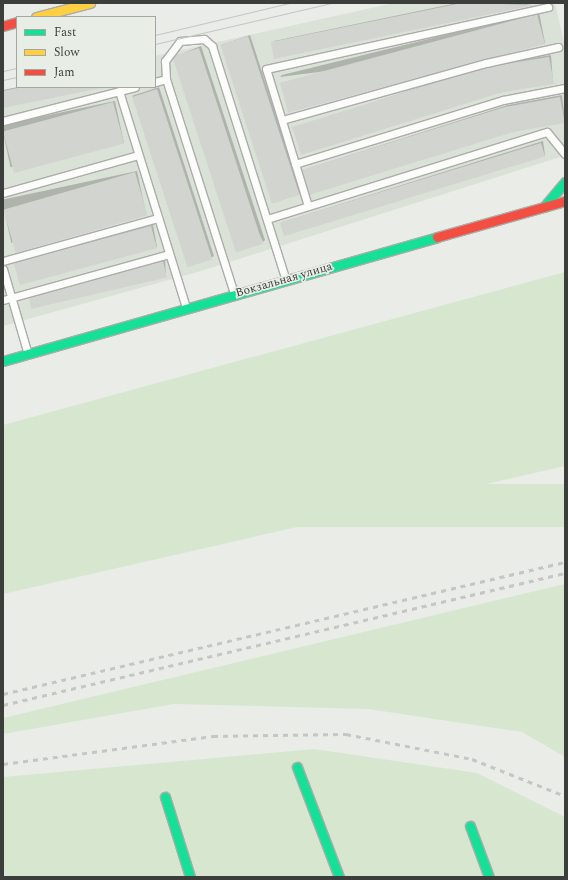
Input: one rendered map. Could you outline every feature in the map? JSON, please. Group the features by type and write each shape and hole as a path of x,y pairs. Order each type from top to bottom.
{"main road":[{"path":"40,16 90,3"},
{"path":"3,26 16,22"},
{"path":"544,207 565,182"},
{"name":"Вокзальная улица","path":"3,361 186,307 565,201"},
{"path":"297,767 339,877"},
{"path":"165,797 190,877"},
{"path":"470,826 489,877"}],"lane":[{"path":"308,206 266,69 548,7"},
{"path":"234,294 166,79 165,61 180,41 204,40 212,46 286,280"},
{"path":"282,120 486,63 558,47"},
{"path":"156,82 166,79"},
{"path":"3,121 131,88"},
{"path":"295,164 503,100 565,88"},
{"path":"118,91 186,307"},
{"path":"266,219 547,132 565,154"},
{"path":"3,193 138,155"},
{"path":"3,261 158,218"},
{"path":"3,300 169,254"},
{"path":"3,269 28,353"}],"shaded area":[{"path":"394,3 555,3 565,47 565,142 560,157 201,271 3,326 3,90 16,87 156,88 156,56"}],"green space":[{"path":"565,272 565,466 3,594 3,425"},
{"path":"3,484 565,484 565,527 3,527"},
{"path":"565,584 565,757 522,732 368,709 174,704 3,734 3,718"},
{"path":"314,749 477,773 565,817 565,877 3,877 3,777"}],"building":[{"path":"462,3 534,5 274,59 271,42"},
{"path":"537,14 545,44 288,113 280,83"},
{"path":"248,36 300,195 272,204 220,45"},
{"path":"199,48 263,244 236,253 172,57"},
{"path":"549,57 554,84 503,92 301,155 292,127 486,67"},
{"path":"18,88 101,88 3,108 3,91"},
{"path":"157,89 212,259 188,267 132,97"},
{"path":"560,97 565,123 513,132 309,195 302,170 505,107"},
{"path":"113,102 124,144 14,173 3,131"},
{"path":"541,143 545,156 284,236 280,223"},
{"path":"135,172 147,215 16,253 3,210"},
{"path":"151,226 157,248 20,285 14,263"},
{"path":"163,261 167,278 31,309 28,292"}],"tram line":[{"path":"156,35 289,3"},
{"path":"156,44 331,3"},
{"path":"3,71 16,68"},
{"path":"3,80 16,77"}],"railway":[{"path":"3,694 565,562"},
{"path":"3,705 565,573"},
{"path":"3,764 213,736 346,734 472,759 565,796"}],"traffic: fast":[{"path":"544,207 565,182"},
{"path":"3,361 437,237"},
{"path":"297,767 339,877"},
{"path":"165,797 190,877"},
{"path":"470,826 489,877"}],"traffic: slow":[{"path":"40,16 90,3"}],"traffic: jam":[{"path":"3,26 16,22"},
{"path":"437,237 565,201"}]}
